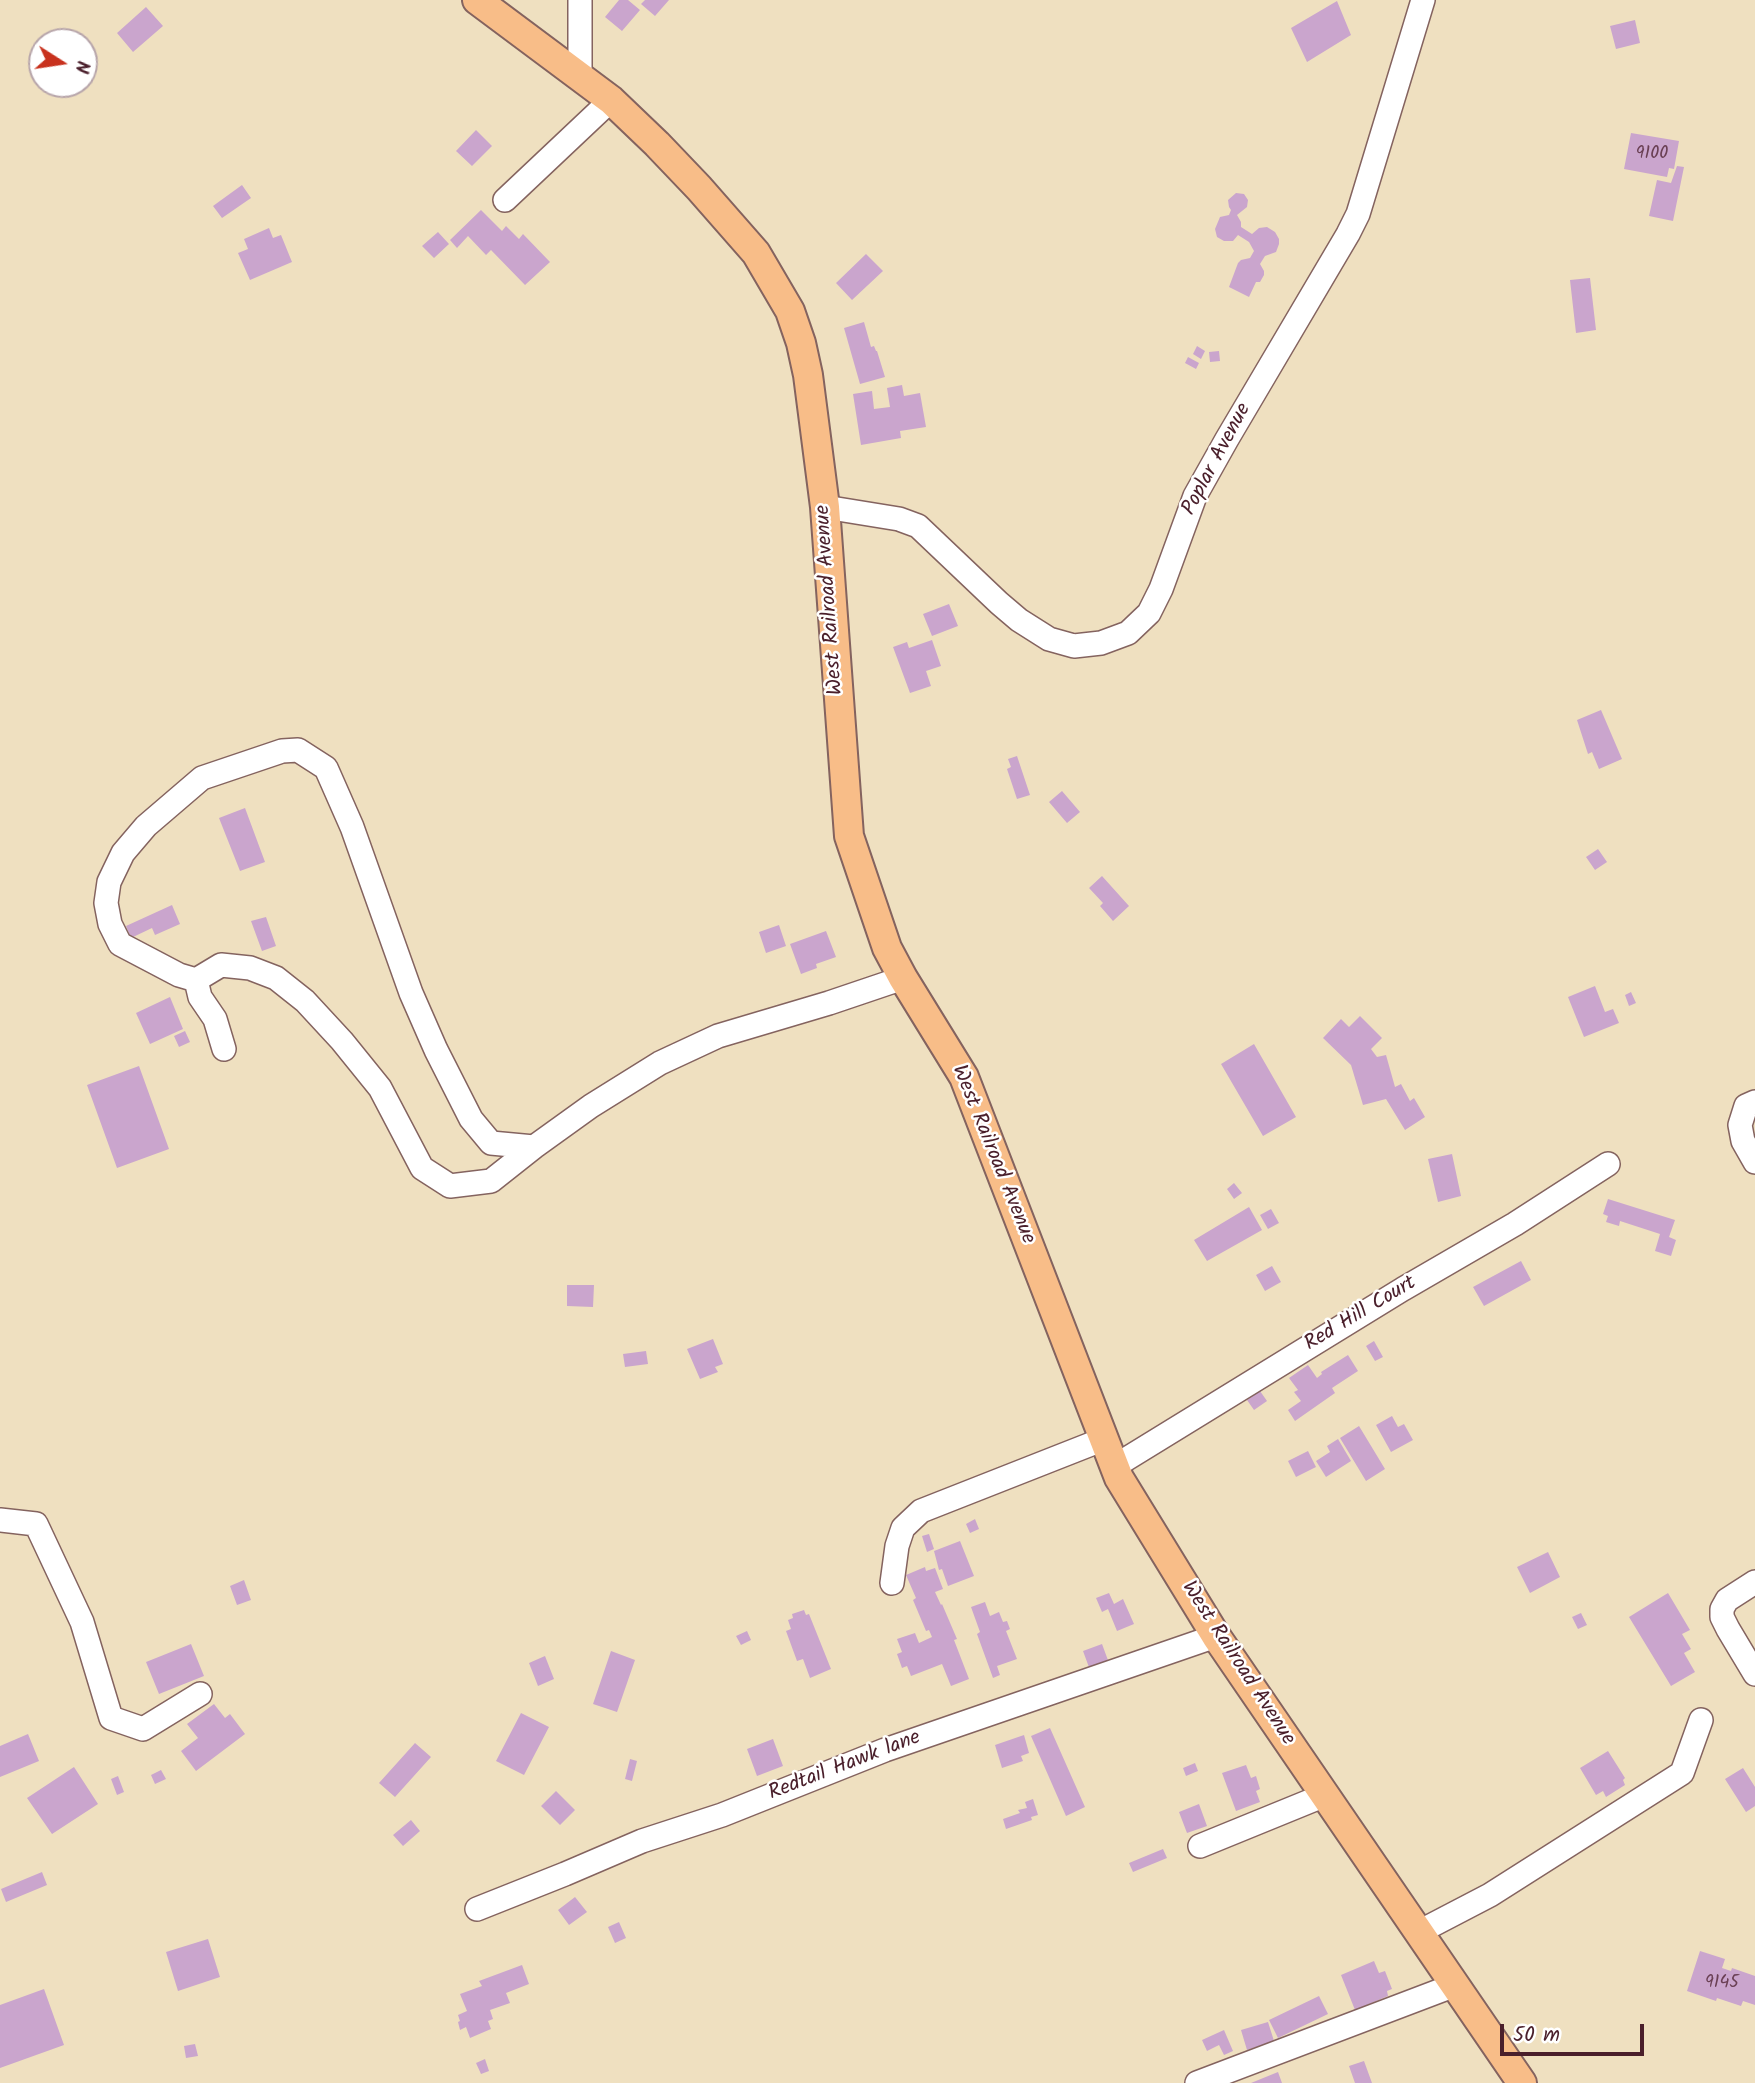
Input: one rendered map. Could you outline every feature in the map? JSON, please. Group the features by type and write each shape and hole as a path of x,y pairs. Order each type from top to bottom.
{"main road":[{"name":"West Railroad Avenue","path":"477,0 611,100 699,188 756,253 790,311 808,375 825,507 849,836 887,948 964,1077 1119,1478 1216,1636 1522,2083"}],"street":[{"path":"579,75 580,0"},
{"name":"Poplar Avenue","path":"825,507 900,519 918,526 999,603 1019,620 1049,639 1074,646 1101,643 1128,633 1149,613 1161,589 1195,496 1358,214 1423,0"},
{"path":"505,200 611,100"},
{"path":"534,1147 491,1143 471,1119 436,1051 411,993 352,827 326,768 298,750 282,751 202,778 146,826 123,853 109,882 106,903 110,924 120,944 180,975 196,980 221,965 250,968 276,978 305,1001 342,1041 380,1088 422,1168 450,1186 491,1181 591,1106 660,1063 718,1036 903,978"},
{"path":"196,980 200,997 215,1019 224,1049"},
{"path":"1755,1102 1746,1106 1740,1125 1743,1141 1755,1162"},
{"name":"Red Hill Court","path":"1115,1466 1403,1289 1515,1224 1608,1164"},
{"path":"892,1583 897,1546 903,1528 921,1511 1104,1439"},
{"path":"0,1520 36,1524 82,1622 111,1718 143,1729 200,1694"},
{"path":"1752,1662 1722,1617 1722,1609 1727,1600 1755,1582"},
{"name":"Redtail Hawk lane","path":"477,1909 642,1841 722,1815 886,1750 1216,1636"},
{"path":"1419,1932 1490,1895 1682,1773 1700,1720"},
{"path":"1200,1846 1325,1795"},
{"path":"1197,2083 1455,1985"}],"building":[{"path":"619,0 628,0 640,10 622,31 605,17"},
{"path":"645,0 669,0 655,16 641,4"},
{"path":"1337,1 1351,35 1307,62 1291,28"},
{"path":"146,7 163,26 133,52 117,33"},
{"path":"1635,20 1640,43 1616,49 1610,26"},
{"path":"476,130 492,146 472,166 456,151"},
{"path":"1631,133 1679,141 1674,169 1669,168 1667,177 1624,169"},
{"path":"1677,166 1684,167 1673,221 1649,216 1657,180 1671,183"},
{"path":"242,185 251,198 222,218 213,206"},
{"path":"1236,193 1244,194 1248,200 1247,207 1237,215 1241,227 1252,234 1259,228 1267,227 1275,232 1279,239 1276,252 1265,256 1260,264 1264,275 1260,282 1256,282 1249,297 1229,287 1238,263 1250,258 1254,251 1249,242 1238,235 1233,241 1224,241 1217,237 1215,229 1220,217 1229,215 1231,210 1228,200"},
{"path":"481,210 502,231 506,226 519,239 523,234 550,262 525,285 491,250 486,255 468,236 457,248 450,240"},
{"path":"269,228 273,238 281,235 292,262 250,280 238,253 248,249 244,239"},
{"path":"438,232 449,244 434,258 422,246"},
{"path":"866,254 883,271 852,300 836,283"},
{"path":"1590,278 1596,330 1576,333 1570,280"},
{"path":"864,322 871,347 874,346 877,351 885,377 860,384 844,328"},
{"path":"1197,346 1205,351 1201,359 1193,354"},
{"path":"1219,351 1220,361 1210,362 1209,352"},
{"path":"1188,357 1199,363 1196,369 1185,363"},
{"path":"902,385 904,396 920,393 926,427 900,431 901,438 861,445 853,394 872,391 874,409 890,407 887,388"},
{"path":"949,604 958,626 932,636 923,614"},
{"path":"932,640 941,666 926,671 931,686 910,693 893,647 907,642 909,648"},
{"path":"1601,710 1622,759 1599,769 1592,752 1588,754 1577,720"},
{"path":"1017,756 1030,795 1017,799 1007,769 1011,767 1008,759"},
{"path":"1062,791 1080,812 1067,823 1049,802"},
{"path":"245,808 265,862 240,871 219,818"},
{"path":"1598,849 1607,862 1595,870 1586,857"},
{"path":"1102,876 1129,906 1113,921 1100,906 1103,903 1089,888"},
{"path":"172,905 180,924 155,935 152,928 131,938 126,926"},
{"path":"266,917 276,946 262,951 251,921"},
{"path":"779,925 786,946 766,953 759,932"},
{"path":"826,931 836,957 816,964 817,968 801,974 790,944"},
{"path":"1595,986 1605,1012 1613,1009 1619,1023 1584,1037 1568,997"},
{"path":"1631,992 1636,1003 1629,1006 1625,995"},
{"path":"170,997 183,1029 150,1044 136,1013"},
{"path":"1360,1016 1382,1038 1371,1049 1377,1057 1386,1055 1395,1087 1401,1084 1410,1101 1414,1098 1425,1117 1405,1130 1386,1099 1363,1105 1351,1065 1323,1038 1341,1019 1349,1027"},
{"path":"185,1031 190,1042 179,1047 174,1036"},
{"path":"1254,1044 1296,1117 1263,1136 1221,1064"},
{"path":"139,1066 169,1149 117,1168 87,1085"},
{"path":"1452,1154 1461,1196 1438,1202 1428,1159"},
{"path":"1234,1183 1242,1193 1234,1199 1227,1189"},
{"path":"1608,1199 1675,1220 1669,1237 1676,1240 1671,1256 1655,1251 1660,1234 1620,1221 1619,1226 1606,1222 1608,1216 1603,1214"},
{"path":"1249,1207 1262,1230 1207,1261 1194,1240"},
{"path":"1271,1209 1279,1223 1268,1229 1260,1215"},
{"path":"1521,1261 1531,1280 1484,1306 1473,1287"},
{"path":"1272,1266 1281,1282 1265,1291 1256,1275"},
{"path":"567,1285 594,1285 593,1307 567,1306"},
{"path":"713,1339 723,1364 715,1367 718,1372 700,1379 687,1349"},
{"path":"1374,1341 1383,1357 1375,1361 1366,1346"},
{"path":"646,1351 648,1364 625,1367 623,1354"},
{"path":"1348,1355 1358,1371 1332,1388 1335,1393 1295,1421 1288,1410 1301,1401 1294,1392 1298,1390 1289,1378 1308,1365 1317,1378 1321,1372"},
{"path":"1260,1391 1267,1401 1254,1410 1247,1400"},
{"path":"1392,1416 1398,1427 1404,1424 1413,1440 1391,1452 1376,1425"},
{"path":"1359,1426 1385,1469 1366,1481 1340,1438"},
{"path":"1338,1439 1351,1461 1326,1477 1316,1461 1330,1452 1327,1446"},
{"path":"1308,1451 1316,1467 1296,1477 1288,1461"},
{"path":"975,1519 979,1529 970,1533 966,1524"},
{"path":"929,1534 934,1549 927,1552 922,1536"},
{"path":"960,1541 974,1576 948,1586 942,1569 939,1570 934,1551"},
{"path":"1548,1552 1560,1577 1530,1593 1517,1567"},
{"path":"925,1567 926,1571 935,1568 943,1589 935,1592 957,1639 954,1640 969,1679 951,1686 942,1664 911,1676 907,1666 902,1668 897,1654 902,1652 897,1639 915,1633 919,1643 932,1637 929,1630 926,1631 913,1600 916,1598 906,1575"},
{"path":"244,1580 251,1600 237,1605 230,1586"},
{"path":"1109,1593 1114,1604 1123,1599 1134,1624 1117,1631 1108,1609 1102,1612 1096,1598"},
{"path":"1668,1593 1690,1630 1682,1634 1691,1649 1684,1653 1695,1672 1671,1686 1629,1617"},
{"path":"985,1602 990,1616 999,1612 1003,1622 1007,1621 1010,1629 1006,1631 1017,1659 997,1666 1000,1675 993,1678 977,1634 980,1632 971,1607"},
{"path":"804,1610 806,1615 809,1614 831,1669 810,1678 803,1659 797,1661 786,1631 791,1629 788,1620 793,1618 792,1614"},
{"path":"1581,1613 1587,1625 1578,1629 1572,1617"},
{"path":"747,1631 751,1640 741,1645 736,1636"},
{"path":"191,1644 204,1676 159,1694 146,1662"},
{"path":"1102,1644 1109,1663 1090,1670 1083,1651"},
{"path":"611,1651 635,1660 617,1712 593,1704"},
{"path":"545,1656 554,1679 538,1686 529,1663"},
{"path":"214,1704 225,1718 230,1714 245,1734 196,1771 181,1751 198,1738 187,1724"},
{"path":"521,1713 549,1727 524,1775 496,1761"},
{"path":"1050,1728 1085,1807 1066,1816 1031,1736"},
{"path":"28,1734 39,1761 0,1777 0,1746"},
{"path":"1024,1735 1029,1753 1021,1756 1023,1761 1002,1768 995,1745"},
{"path":"773,1739 783,1766 757,1776 747,1749"},
{"path":"415,1743 431,1757 395,1797 379,1783"},
{"path":"1608,1751 1625,1778 1625,1785 1606,1797 1603,1791 1596,1795 1580,1768"},
{"path":"630,1759 637,1761 632,1781 625,1779"},
{"path":"1195,1763 1198,1771 1186,1776 1183,1768"},
{"path":"1246,1765 1251,1778 1256,1776 1260,1789 1256,1791 1260,1802 1236,1811 1222,1773"},
{"path":"74,1767 98,1804 52,1834 27,1798"},
{"path":"1743,1768 1755,1787 1755,1806 1746,1812 1725,1779"},
{"path":"161,1770 166,1779 155,1784 151,1775"},
{"path":"118,1776 124,1792 117,1795 111,1779"},
{"path":"556,1791 575,1810 560,1825 541,1806"},
{"path":"1033,1799 1038,1815 1031,1817 1032,1820 1006,1829 1003,1819 1020,1813 1018,1810 1027,1808 1025,1802"},
{"path":"1199,1804 1207,1826 1187,1833 1179,1812"},
{"path":"411,1820 420,1831 403,1846 393,1835"},
{"path":"1163,1849 1167,1858 1133,1872 1129,1863"},
{"path":"42,1872 47,1885 6,1902 1,1889"},
{"path":"575,1897 587,1912 569,1925 558,1910"},
{"path":"619,1922 626,1938 615,1943 608,1927"},
{"path":"208,1939 220,1977 178,1991 166,1952"},
{"path":"1700,1951 1725,1959 1722,1968 1731,1971 1732,1968 1755,1976 1755,2005 1743,2001 1741,2006 1717,1998 1716,2001 1687,1991"},
{"path":"1374,1961 1379,1973 1385,1971 1392,1989 1387,1991 1388,1996 1355,2010 1341,1975"},
{"path":"522,1965 529,1984 506,1993 510,2003 490,2010 493,2019 488,2021 491,2029 470,2038 466,2027 460,2030 458,2015 467,2011 460,1994 482,1986 479,1981"},
{"path":"44,1989 64,2045 0,2068 0,2005"},
{"path":"1319,1996 1328,2014 1278,2038 1269,2020"},
{"path":"1268,2022 1274,2041 1247,2050 1241,2030"},
{"path":"1224,2030 1233,2051 1224,2055 1219,2045 1207,2051 1202,2040"},
{"path":"195,2044 198,2056 186,2058 184,2046"},
{"path":"485,2059 489,2071 481,2074 476,2063"},
{"path":"1364,2061 1372,2083 1355,2083 1349,2066"},
{"path":"1278,2072 1282,2083 1251,2083"}]}
